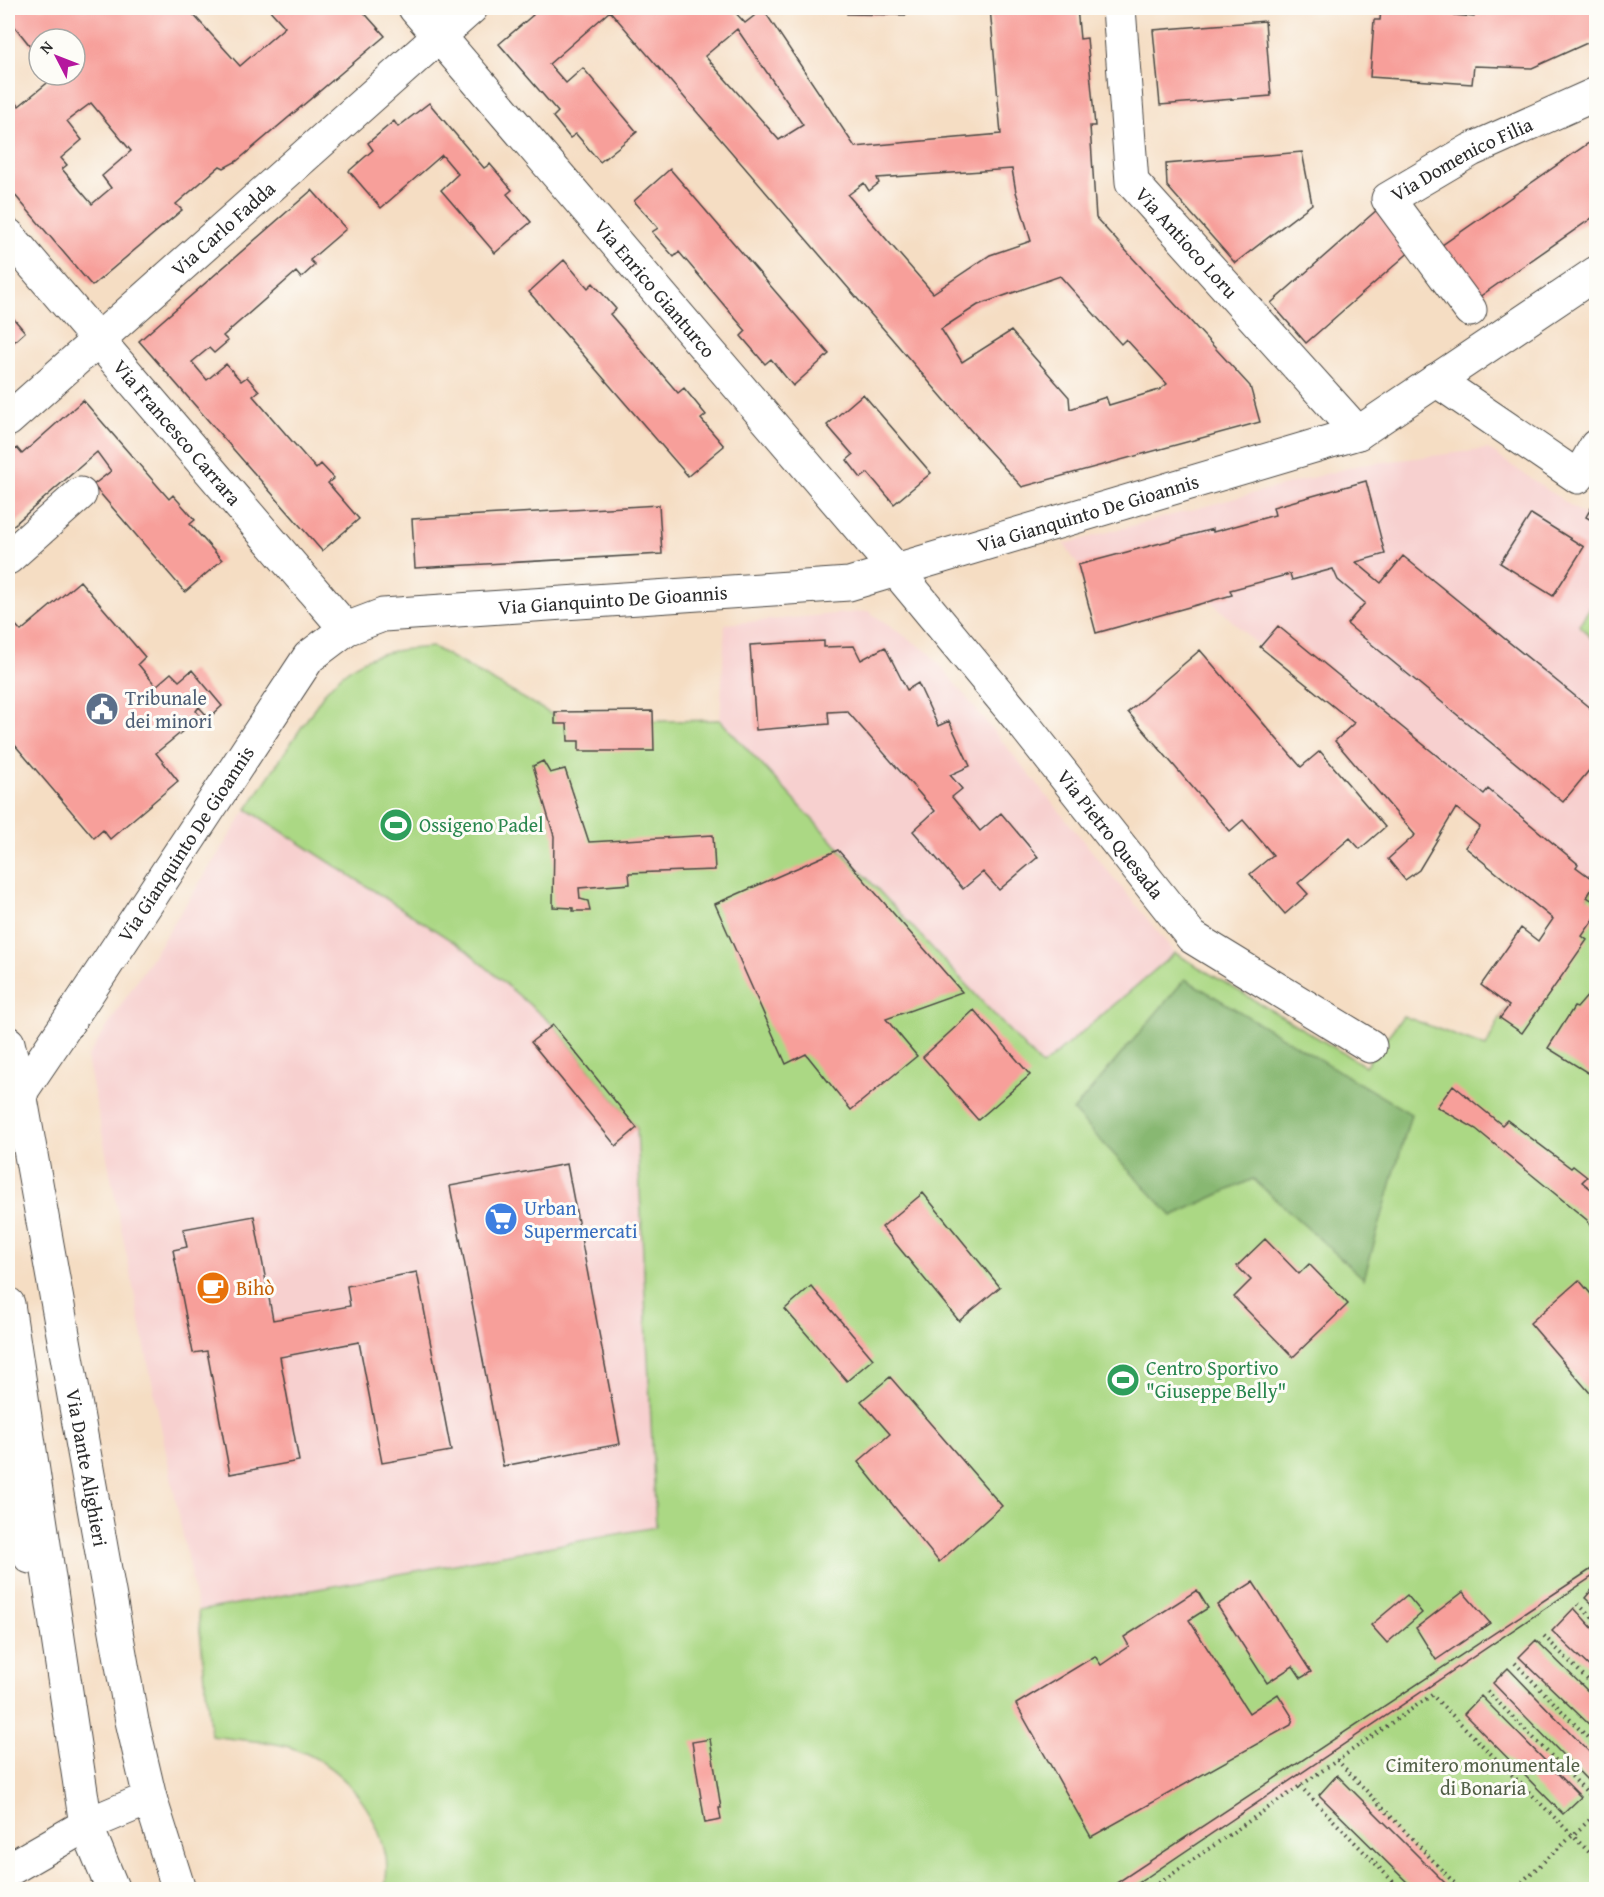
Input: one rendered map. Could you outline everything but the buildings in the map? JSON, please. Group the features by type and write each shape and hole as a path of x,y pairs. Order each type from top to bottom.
{"street":[{"name":"Via Enrico Gianturco","path":"415,8 895,569"},
{"name":"Via Carlo Fadda","path":"8,420 471,8"},
{"name":"Via Antioco Loru","path":"1119,8 1132,182 1358,433"},
{"name":"Via Domenico Filia","path":"1470,310 1388,199 1471,150 1596,94"},
{"name":"Via Francesco Carrara","path":"8,235 346,629"},
{"name":"Via Gianquinto De Gioannis","path":"14,1102 309,657 346,629 383,615 849,584 1358,433 1596,273"},
{"path":"1437,380 1578,477 1596,446"},
{"path":"8,558 80,494"},
{"name":"Via Pietro Quesada","path":"895,569 1022,721 1192,937 1370,1046"},
{"name":"Via Dante Alighieri","path":"8,1042 14,1102 132,1721 150,1798 179,1890"},
{"path":"8,1304 86,1825"},
{"path":"8,1423 71,1803 86,1825 113,1890"},
{"path":"8,1870 86,1825 150,1798"}],"path":[{"path":"1578,1604 1596,1621"},
{"path":"1544,1636 1596,1688"},
{"path":"1515,1664 1596,1746"},
{"path":"1487,1691 1596,1801"},
{"path":"1149,1890 1432,1695 1596,1859"},
{"path":"1337,1760 1461,1890"},
{"path":"1300,1786 1401,1890"},
{"path":"1513,1890 1596,1814"}],"shaded area":[{"path":"1488,449 1596,523 1596,882 1576,867 1578,864 1488,790 1484,794 1279,626 1260,647 1211,601 1096,633 1078,565 1064,544 1359,465"},
{"path":"868,611 930,653 1175,953 1042,1066 720,720 725,624"},
{"path":"247,809 466,950 553,1025 637,1128 656,1527 198,1611 87,1058"}],"green space":[{"path":"1596,598 1596,643 1579,625"},
{"name":"Centro Sportivo \"Giuseppe Belly\"","path":"433,647 567,723 720,720 1042,1066 1175,953 1365,1066 1403,1016 1486,1047 1500,1018 1596,884 1596,1889 385,1889 387,1861 374,1821 364,1804 339,1775 324,1763 289,1747 211,1736 198,1611 656,1527 637,1128 553,1025 466,950 247,809 325,692 337,679 349,669 373,656"},
{"path":"1185,979 1411,1114 1364,1279 1253,1179 1172,1216 1073,1111"}],"place":[{"name":"Tribunale dei minori","path":"102,709"},
{"name":"Ossigeno Padel","path":"396,825"},
{"name":"Urban Supermercati","path":"501,1219"},
{"name":"Bihò","path":"213,1288"},
{"name":"Centro Sportivo \"Giuseppe Belly\"","path":"1123,1380"}],"park label":[{"name":"Cimitero monumentale di Bonaria","path":"1483,1776"}]}
